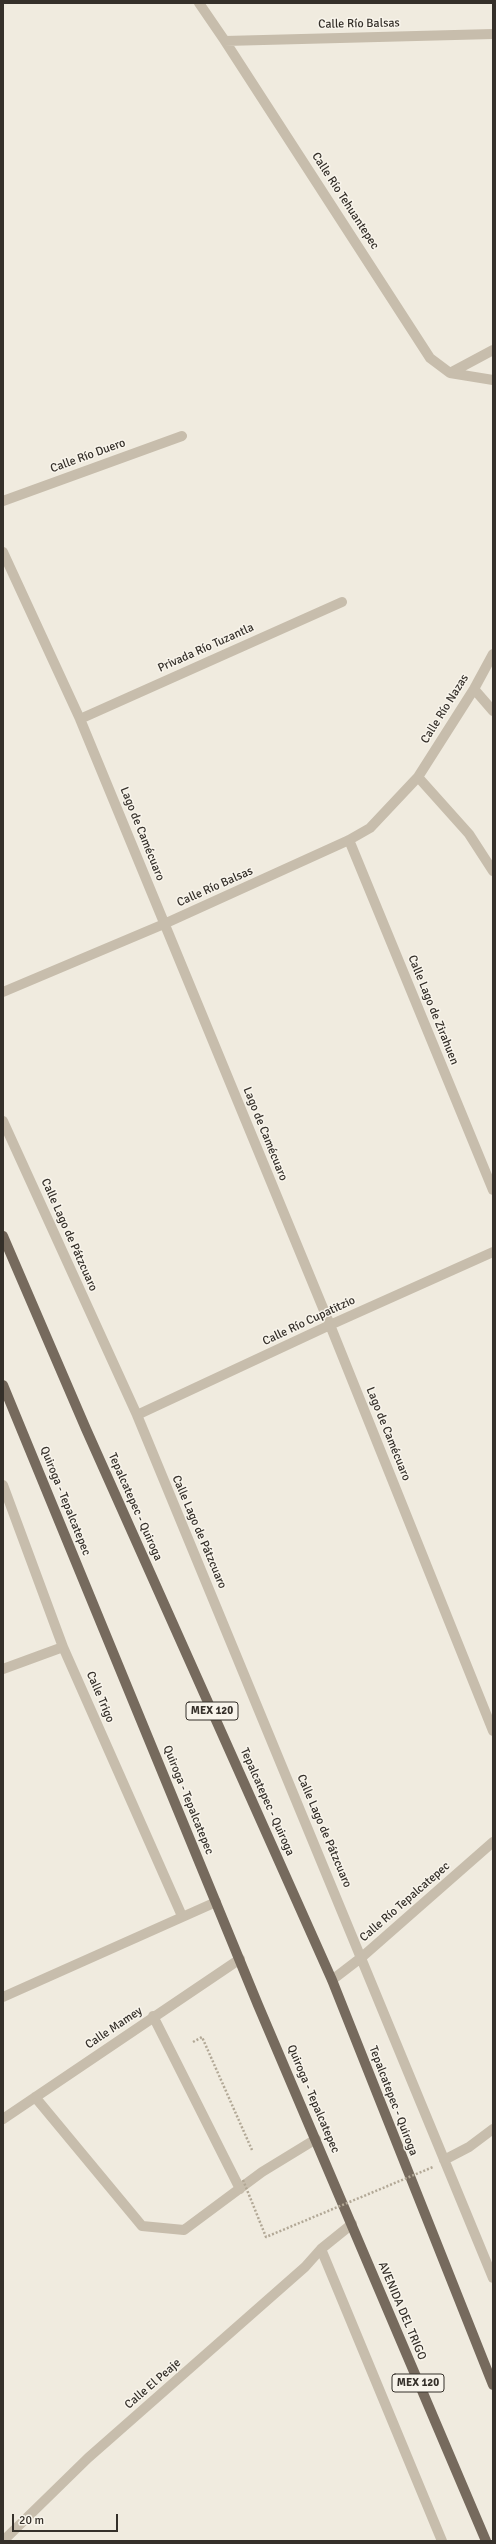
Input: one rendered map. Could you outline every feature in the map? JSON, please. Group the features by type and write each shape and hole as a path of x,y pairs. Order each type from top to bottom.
{"main road":[{"name":"Tepalcatepec - Quiroga","path":"3,1236 89,1437 332,1980 493,2385"},
{"name":"Quiroga - Tepalcatepec","path":"3,1386 216,1902 352,2224"},
{"name":"AVENIDA DEL TRIGO","path":"352,2224 486,2541"}],"street":[{"name":"Calle Río Tehuantepec","path":"199,3 430,358 450,373 493,380"},
{"name":"Calle Río Balsas","path":"225,41 493,34"},
{"path":"450,373 493,350"},
{"name":"Calle Río Duero","path":"3,501 182,436"},
{"name":"Lago de Camécuaro","path":"3,552 80,718 330,1325 493,1731"},
{"name":"Privada Río Tuzantla","path":"80,718 342,602"},
{"name":"Calle Río Nazas","path":"418,777 474,689 493,654"},
{"path":"474,689 493,711"},
{"name":"Calle Río Balsas","path":"3,992 164,924 349,840 370,828 418,777"},
{"path":"418,777 469,834 493,871"},
{"name":"Calle Lago de Zirahuen","path":"349,840 493,1190"},
{"name":"Calle Lago de Pátzcuaro","path":"3,1121 137,1415 362,1957 493,2278"},
{"name":"Calle Río Cupatitzio","path":"137,1415 330,1325 493,1252"},
{"name":"Calle Trigo","path":"3,1486 63,1647 182,1916"},
{"path":"3,1669 63,1647"},
{"name":"Calle Río Tepalcatepec","path":"332,1980 362,1957 493,1842"},
{"path":"3,1997 216,1902"},
{"name":"Calle Mamey","path":"3,2119 153,2016 240,1959"},
{"path":"153,2016 242,2184"},
{"path":"35,2097 142,2226 184,2230 242,2184 316,2140"},
{"path":"444,2160 468,2147 493,2129"},
{"name":"Calle El Peaje","path":"3,2541 88,2458 305,2267 321,2249 352,2224"},
{"path":"321,2249 442,2541"}],"path":[{"path":"242,2184 266,2236 433,2167"}]}
